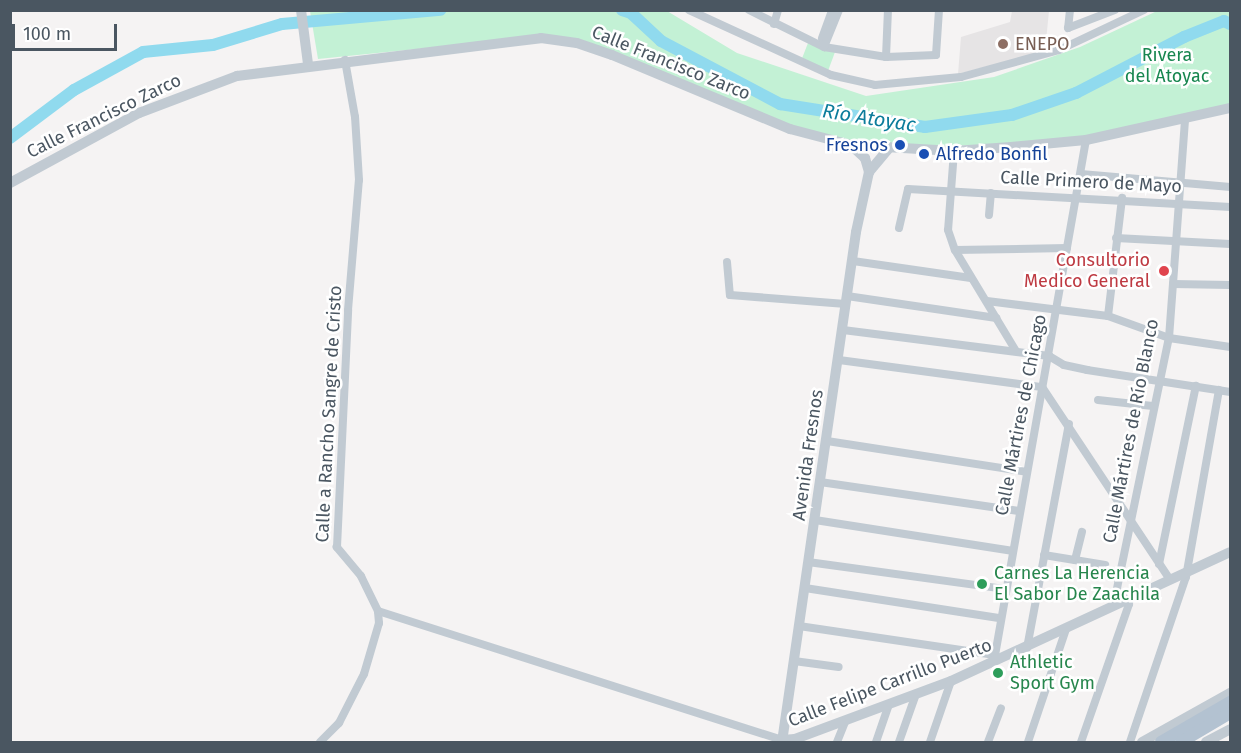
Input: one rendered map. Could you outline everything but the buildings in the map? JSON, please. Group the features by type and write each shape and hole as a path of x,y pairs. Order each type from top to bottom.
{"main road":[{"path":"1161,742 1230,702"},
{"path":"1181,742 1230,714"}],"street":[{"path":"301,10 308,64"},
{"path":"689,10 849,81 897,84 961,77 1059,50 1144,10"},
{"path":"749,10 821,46 886,57 936,55 939,10"},
{"path":"774,24 778,10"},
{"path":"821,46 832,10"},
{"path":"821,46 839,10"},
{"path":"886,57 888,10"},
{"path":"1070,10 1068,28 1112,11"},
{"name":"Calle Francisco Zarco","path":"10,183 174,97 237,76 308,64 507,40 541,38 577,43 790,129 851,145 888,149 954,151 1086,140 1185,121 1230,108"},
{"name":"Calle a Rancho Sangre de Cristo","path":"345,60 355,117 359,180 348,310 337,547 361,576 378,611"},
{"name":"Calle Mártires de Río Blanco","path":"1081,742 1129,604 1114,598 1169,338 1185,121"},
{"name":"Calle Mártires de Chicago","path":"995,658 1004,589 1058,308 1086,140"},
{"path":"851,145 865,158 870,172"},
{"name":"Avenida Fresnos","path":"782,741 846,300 870,172 888,149"},
{"path":"954,151 949,190 948,230 955,250 1016,351"},
{"path":"1081,174 1230,186"},
{"name":"Calle Primero de Mayo","path":"899,228 906,190 1122,198 1230,207"},
{"path":"989,215 991,193"},
{"path":"1107,316 1122,198"},
{"path":"1116,238 1230,244"},
{"path":"955,250 1068,248"},
{"path":"853,261 971,278"},
{"path":"727,262 730,295 846,300 996,318"},
{"path":"1173,284 1230,285"},
{"path":"987,301 1058,308 1107,316 1169,338 1230,347"},
{"path":"843,330 1048,356 1064,365 1230,392"},
{"path":"839,360 1042,387 1069,424 1169,578"},
{"path":"1159,564 1196,386"},
{"path":"1130,742 1185,571 1219,390"},
{"path":"1098,400 1153,406"},
{"path":"1027,649 1069,424"},
{"path":"827,441 1027,472"},
{"path":"820,482 1019,511"},
{"path":"815,520 1012,551"},
{"path":"1075,560 1082,532"},
{"name":"Calle Felipe Carrillo Puerto","path":"378,611 782,741 795,739 844,722 951,681 995,658 1027,649 1169,578 1230,552"},
{"path":"1044,555 1105,565"},
{"path":"808,562 1004,589"},
{"path":"805,588 999,618"},
{"path":"320,742 339,723 364,674 380,623 378,611"},
{"path":"799,626 995,658"},
{"path":"1028,742 1066,628"},
{"path":"794,660 839,667"},
{"path":"930,742 951,681"},
{"path":"1142,742 1230,693"},
{"path":"899,742 916,694"},
{"path":"876,742 889,705"},
{"path":"988,742 1001,708"},
{"path":"837,742 844,722"},
{"path":"1206,742 1230,729"}],"shaded area":[{"name":"ENEPO","path":"1012,11 1049,11 1045,51 958,74 961,37 1010,22"}],"green space":[{"name":"Rivera del Atoyac","path":"310,11 667,11 737,53 866,96 994,77 1080,47 1157,11 1230,11 1230,108 1086,140 888,149 790,129 577,43 496,41 318,59"},
{"path":"808,43 835,52 828,71 801,61"}],"waterway":[{"name":"Río Atoyac","path":"10,138 74,90 143,52 213,45 282,24 440,10"},
{"name":"Río Atoyac","path":"622,10 631,13 661,41 780,104 925,127 1012,115 1076,93 1184,37 1224,21 1230,24"}],"place":[{"name":"ENEPO","path":"1003,44"},
{"name":"Fresnos","path":"900,145"},
{"name":"Alfredo Bonfil","path":"924,154"},
{"name":"Consultorio Medico General","path":"1164,271"},
{"name":"Carnes La Herencia El Sabor De Zaachila","path":"982,584"},
{"name":"Athletic Sport Gym","path":"998,673"}]}
